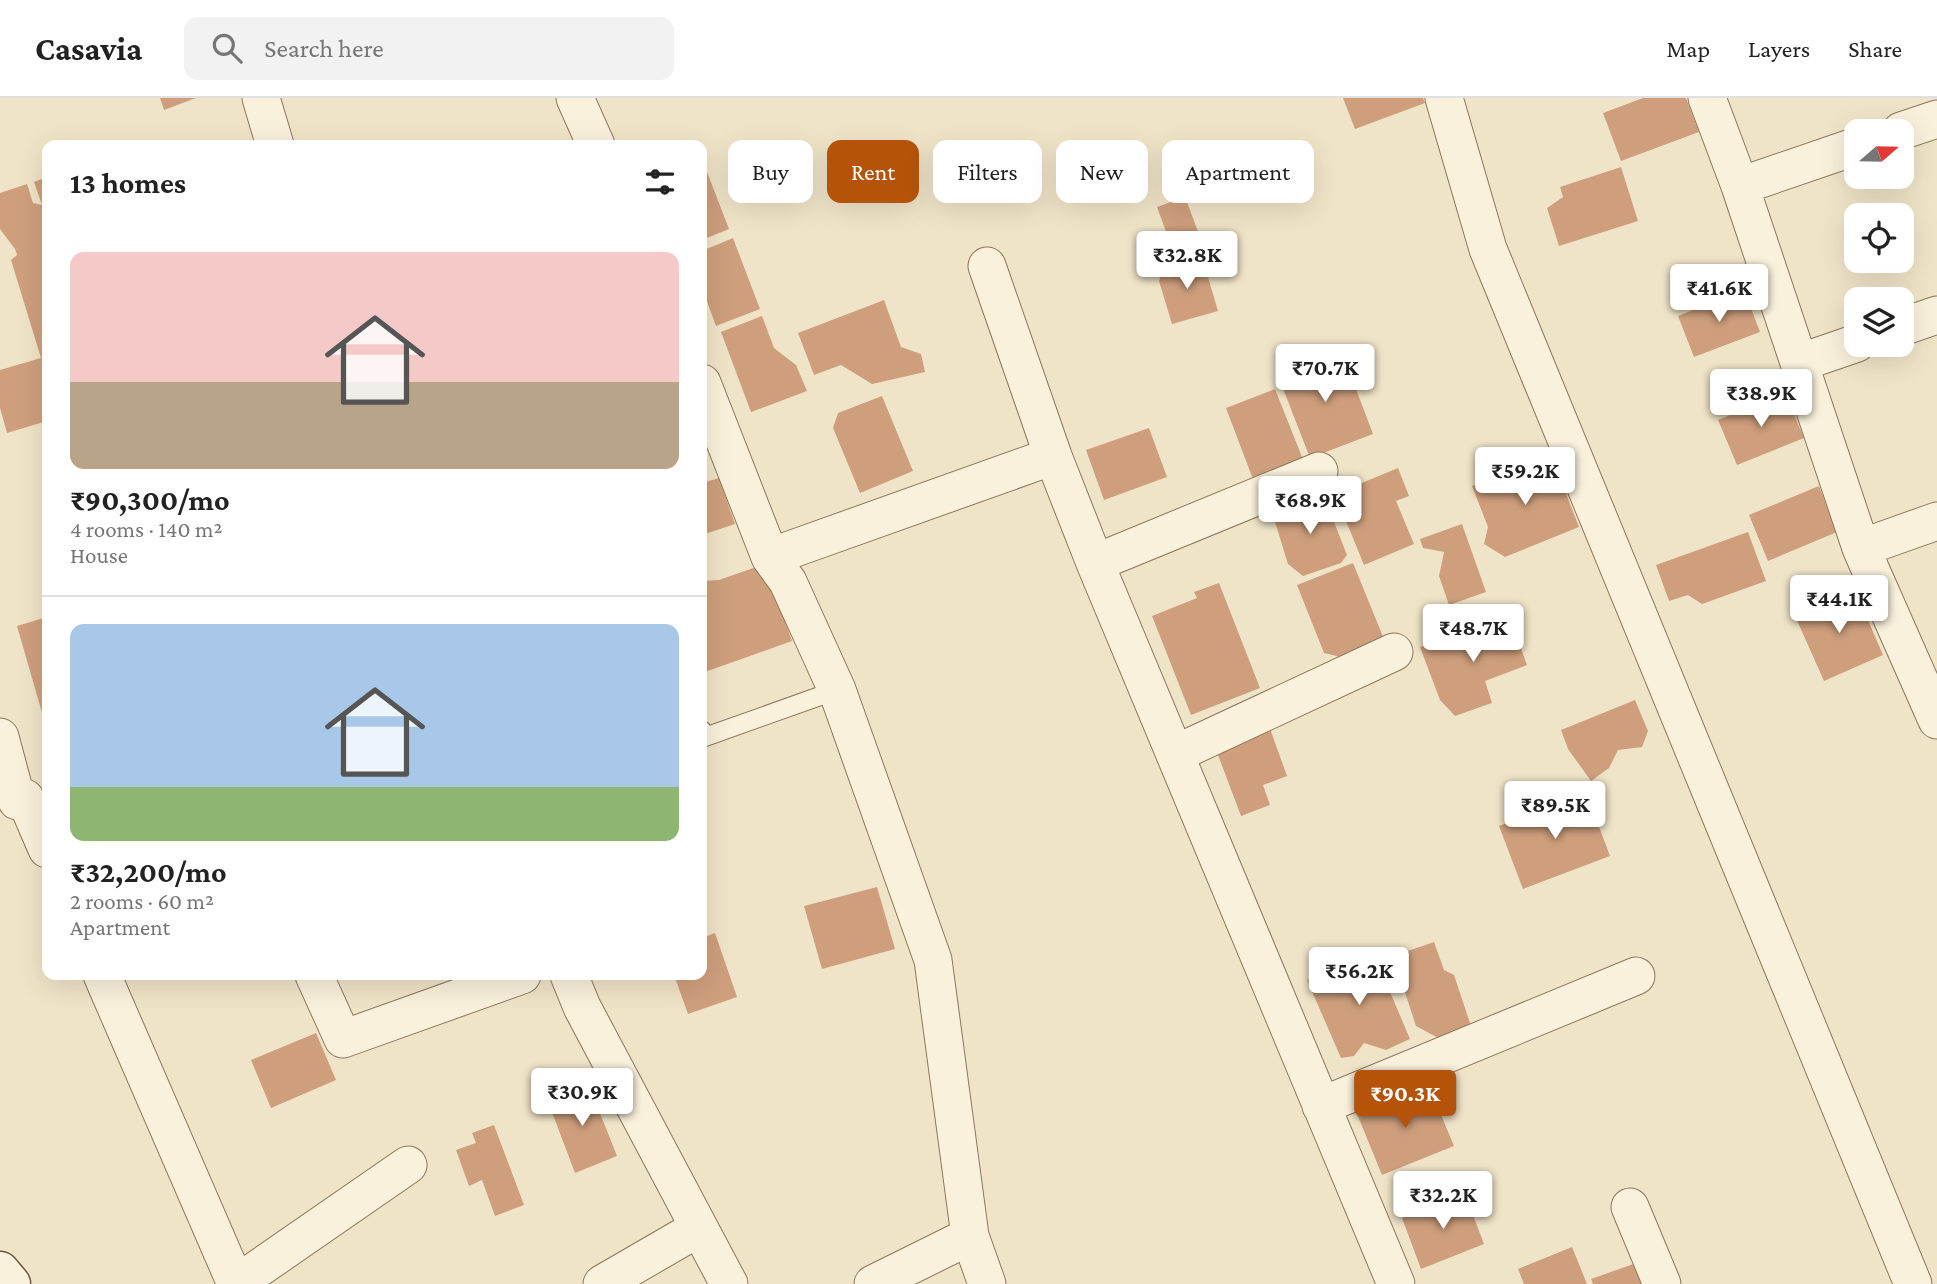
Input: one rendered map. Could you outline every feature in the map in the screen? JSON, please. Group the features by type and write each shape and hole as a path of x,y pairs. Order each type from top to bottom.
{"main road":[{"path":"0,1271 11,1284"}],"street":[{"path":"261,98 274,140"},
{"path":"575,98 594,140"},
{"path":"1444,98 1488,249 1913,1284"},
{"path":"1707,98 1740,186 1861,548 1937,720"},
{"path":"1914,126 1937,119"},
{"path":"1740,186 1844,150"},
{"path":"986,267 1053,456 1095,563 1396,1284"},
{"path":"1914,323 1937,314"},
{"path":"1800,363 1844,348"},
{"path":"707,413 714,454 770,557 789,582 837,690 933,960 970,1236 987,1284"},
{"path":"770,557 1053,456"},
{"path":"1095,563 1319,471"},
{"path":"1861,548 1937,521"},
{"path":"1175,754 1394,652"},
{"path":"0,737 22,799 42,839"},
{"path":"1321,1106 1636,976"},
{"path":"104,980 236,1284 408,1165"},
{"path":"316,980 343,1039 508,980"},
{"path":"571,980 582,1007 697,1229 729,1284"},
{"path":"1630,1207 1661,1284"},
{"path":"602,1284 697,1229"},
{"path":"873,1284 970,1236"}],"lane":[{"path":"707,736 837,690"}],"building":[{"path":"160,98 196,98 164,110"},
{"path":"1343,98 1423,98 1425,103 1355,129"},
{"path":"1643,98 1686,98 1699,132 1621,161 1603,113"},
{"path":"1621,167 1638,221 1559,246 1547,208 1563,197 1560,187"},
{"path":"707,172 729,229 707,238"},
{"path":"42,179 42,205 34,182"},
{"path":"27,184 33,203 42,205 42,422 7,433 0,408 0,370 41,358 11,260 17,255 0,229 0,193"},
{"path":"1168,203 1187,203 1202,242 1174,253 1157,207"},
{"path":"733,238 760,309 716,326 707,302 707,249"},
{"path":"1202,257 1218,311 1172,324 1159,281 1164,267"},
{"path":"1744,290 1760,332 1694,357 1678,316"},
{"path":"884,300 901,347 921,354 925,372 872,384 841,365 814,375 798,333"},
{"path":"762,316 774,348 796,365 807,391 751,412 721,332"},
{"path":"1325,355 1345,360 1373,434 1310,458 1277,373"},
{"path":"1275,389 1304,462 1254,482 1226,408"},
{"path":"1785,393 1804,438 1737,465 1718,420"},
{"path":"882,396 913,471 860,493 833,428 838,413"},
{"path":"1149,428 1167,477 1104,500 1086,450"},
{"path":"1551,455 1579,527 1505,557 1484,544 1488,527 1472,486"},
{"path":"1398,468 1409,496 1396,501 1414,544 1364,565 1335,494"},
{"path":"719,478 735,524 707,533 707,482"},
{"path":"1819,486 1837,532 1768,561 1749,515"},
{"path":"1321,489 1347,555 1341,563 1303,576 1288,564 1275,522 1284,508 1302,509 1298,498"},
{"path":"1462,524 1486,592 1449,605 1439,576 1444,552 1423,548 1420,539"},
{"path":"1748,532 1766,581 1702,604 1688,595 1669,601 1656,565"},
{"path":"1353,563 1386,644 1349,659 1324,653 1297,585"},
{"path":"765,564 792,641 707,671 707,581 719,580"},
{"path":"1219,583 1260,688 1191,715 1152,616 1197,598 1194,592"},
{"path":"1855,590 1883,655 1824,681 1795,616"},
{"path":"1509,616 1527,665 1485,681 1492,703 1455,716 1440,700 1420,647"},
{"path":"42,618 42,713 17,626"},
{"path":"1635,700 1648,731 1642,747 1618,750 1609,768 1591,781 1568,749 1561,730"},
{"path":"1269,726 1287,776 1263,785 1270,805 1241,816 1215,747"},
{"path":"1586,792 1610,856 1523,889 1499,826"},
{"path":"877,887 895,949 822,969 804,906"},
{"path":"715,933 737,997 688,1014 676,980 707,980 707,936"},
{"path":"1434,942 1444,970 1454,975 1472,1029 1442,1040 1416,1026 1393,956"},
{"path":"1373,952 1410,1039 1386,1050 1364,1043 1354,1056 1341,1058 1307,980"},
{"path":"316,1033 336,1080 271,1108 251,1060"},
{"path":"588,1083 617,1156 575,1173 547,1099"},
{"path":"1429,1086 1454,1146 1382,1175 1357,1114"},
{"path":"494,1125 524,1205 495,1216 482,1180 469,1186 456,1150 476,1143 472,1133"},
{"path":"1465,1194 1484,1244 1421,1269 1402,1218"},
{"path":"1572,1247 1587,1284 1524,1284 1518,1269"},
{"path":"1639,1262 1646,1284 1593,1284 1591,1279"}]}
